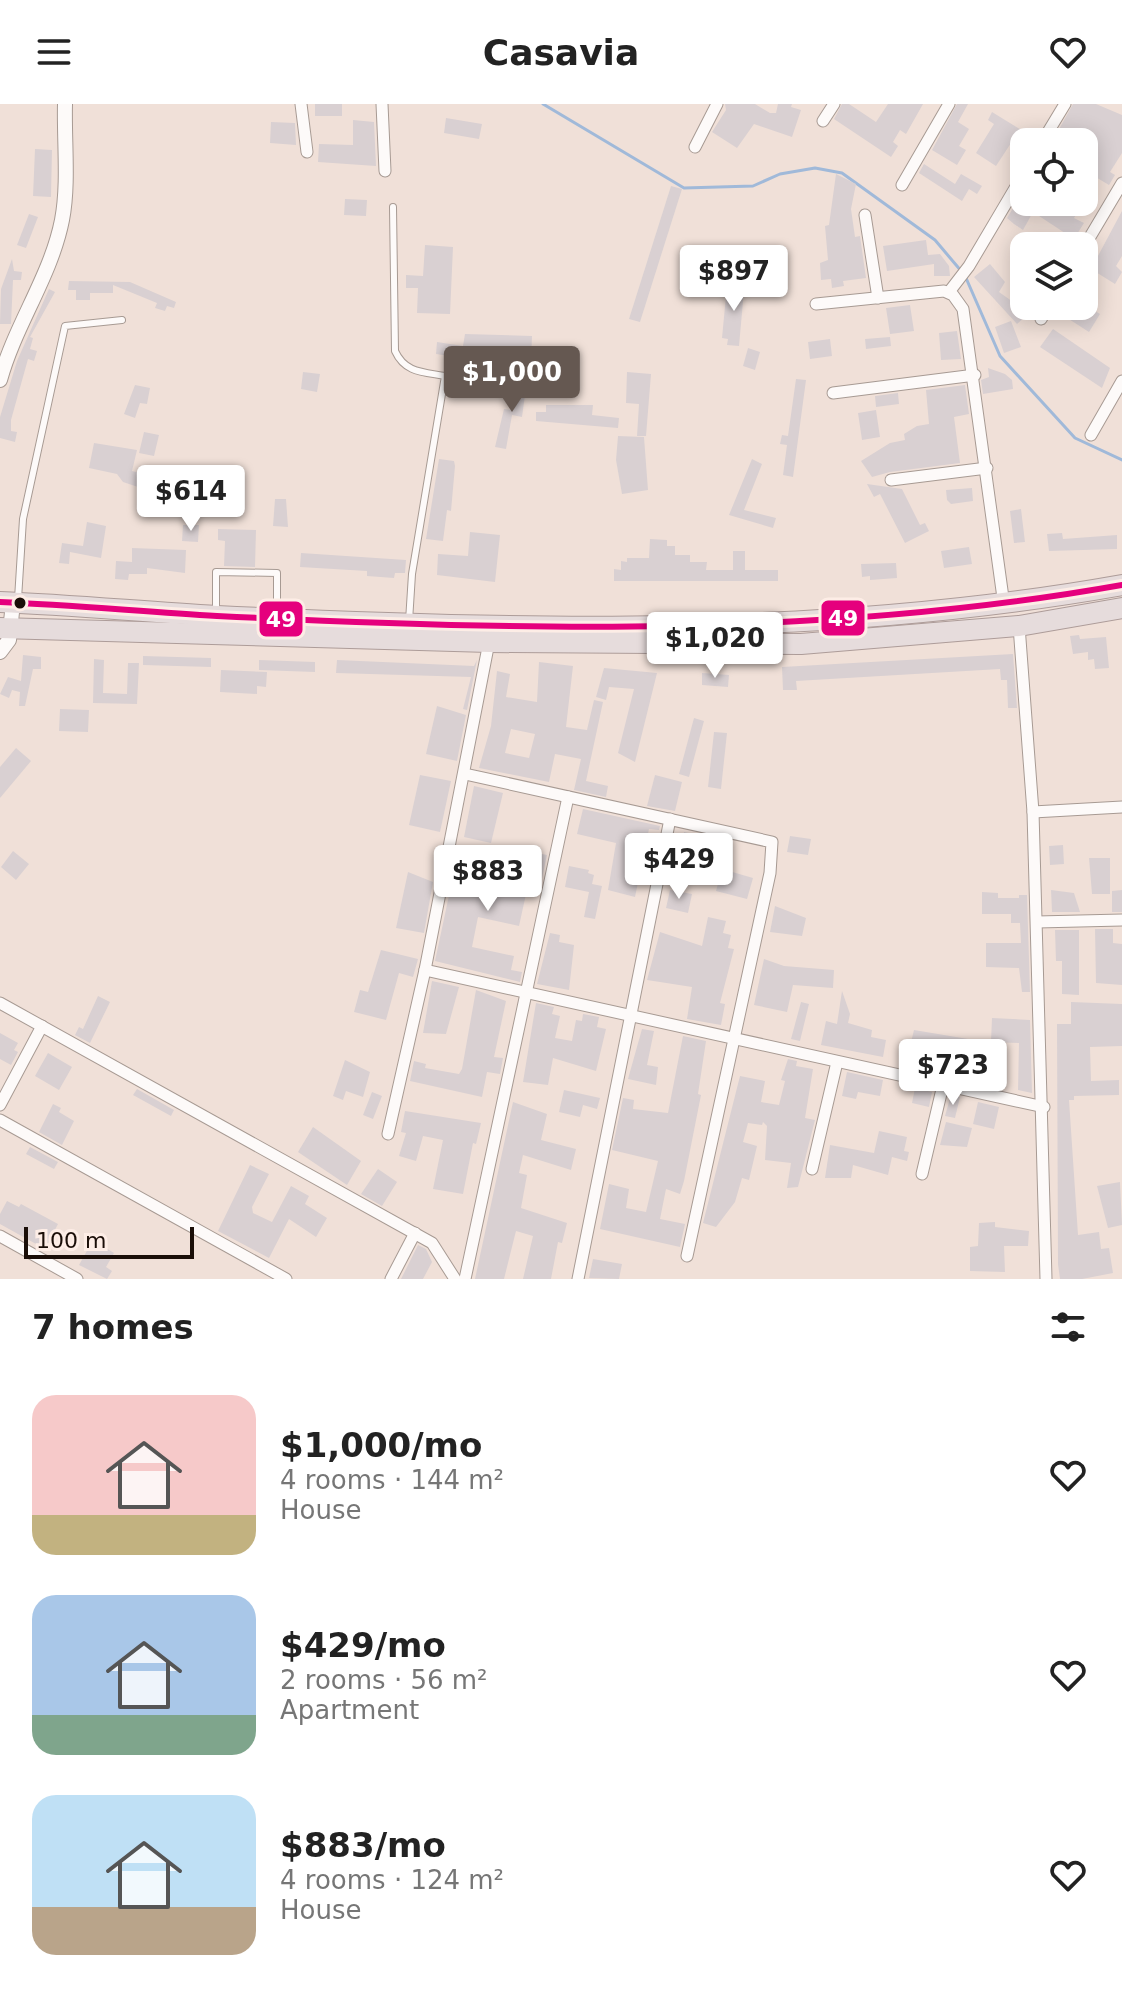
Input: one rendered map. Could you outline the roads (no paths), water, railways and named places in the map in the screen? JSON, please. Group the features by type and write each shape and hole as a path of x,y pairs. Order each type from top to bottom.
{"highway":[{"path":"409,630 489,642 685,635 1004,605 1122,585"},
{"path":"1027,625 1033,601"},
{"path":"10,603 216,616 277,627"},
{"path":"6,628 277,627 685,635 801,644 1027,625 1122,608"}],"street":[{"path":"0,380 10,343 56,244 63,218 65,104"},
{"path":"301,104 307,152"},
{"path":"695,147 717,104"},
{"path":"823,121 834,104"},
{"path":"902,185 949,104"},
{"path":"1050,128 1065,104"},
{"path":"384,107 385,171"},
{"path":"1093,232 1122,183"},
{"path":"816,304 952,288 969,266 1010,197"},
{"path":"865,215 878,298"},
{"path":"952,288 966,315 1004,605"},
{"path":"833,393 975,375"},
{"path":"1091,435 1122,381"},
{"path":"891,480 987,468"},
{"path":"0,652 9,640 6,628 10,603"},
{"path":"1027,625 1044,1107 1046,1279"},
{"path":"388,1134 425,970 489,642"},
{"path":"465,774 772,842 774,847 735,1039 687,1256"},
{"path":"465,1279 568,797"},
{"path":"1033,812 1122,807"},
{"path":"578,1279 670,819"},
{"path":"1037,922 1122,920"},
{"path":"425,970 632,1019 1044,1107"},
{"path":"0,1003 432,1243 455,1279"},
{"path":"0,1105 42,1026"},
{"path":"812,1169 837,1062"},
{"path":"922,1174 943,1085"},
{"path":"0,1120 286,1279"},
{"path":"391,1279 415,1233"},
{"path":"0,1236 77,1279"}],"lane":[{"path":"393,207 395,351 401,363 411,370 445,376 412,574 409,630"},
{"path":"10,603 23,519 65,326 122,320"},
{"path":"216,616 216,572 277,573 277,627"}],"waterway":[{"path":"543,104 684,188 753,186 780,174 815,168 842,173 935,240 962,272"},
{"path":"966,278 1000,356 1075,438 1122,460"}]}
